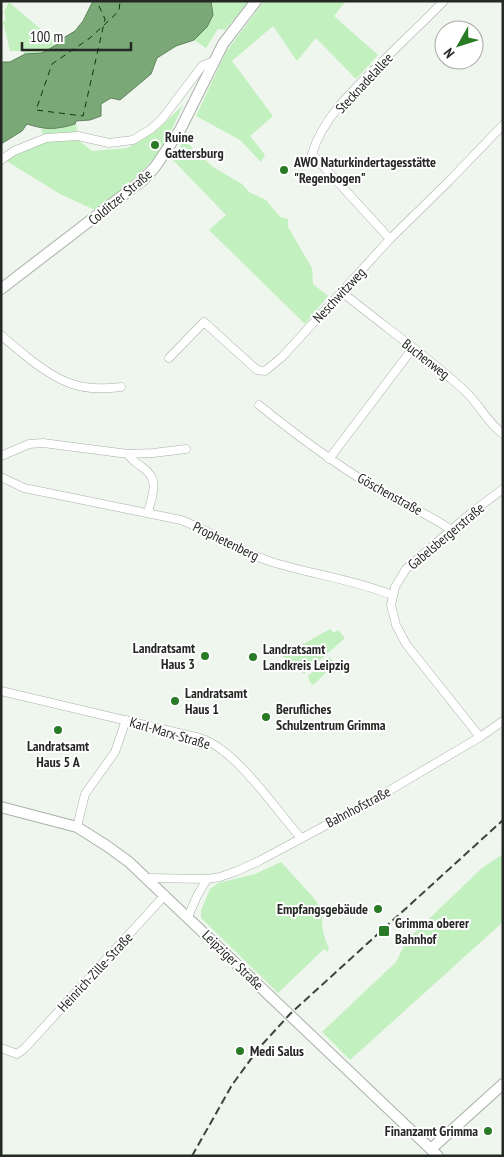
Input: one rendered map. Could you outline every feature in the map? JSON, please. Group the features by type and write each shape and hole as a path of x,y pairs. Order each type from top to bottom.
{"main road":[{"name":"Colditzer Straße","path":"1,290 143,180 155,167 180,130 223,44 256,1"},
{"name":"Leipziger Straße","path":"1,807 76,828 108,846 129,862 431,1153"},
{"path":"431,1153 503,1084"}],"street":[{"name":"Stecknadelallee","path":"390,239 312,154 323,130 350,93 444,1"},
{"path":"1,160 14,151 46,138 78,136 110,143 133,140 151,129 162,119 202,66 214,61"},
{"name":"Neschwitzweg","path":"169,358 204,322 257,370 265,371 282,357 390,239 503,125"},
{"name":"Buchenweg","path":"342,292 445,373 467,393 503,434"},
{"path":"1,335 53,376 67,383 102,389 121,387"},
{"path":"329,459 413,348"},
{"name":"Göschenstraße","path":"259,405 329,459 391,497 443,523 451,530"},
{"path":"1,456 29,444 43,443 128,454 186,449"},
{"path":"128,454 153,476 154,483 148,513"},
{"name":"Prophetenberg","path":"1,477 24,488 181,520 203,528 251,554 269,561 374,588 392,595"},
{"name":"Gabelsbergerstraße","path":"392,595 406,569 503,489"},
{"path":"392,595 392,613 399,634 480,737"},
{"name":"Karl-Marx-Straße","path":"1,691 200,738 214,744 238,764 301,838"},
{"path":"76,828 85,794 115,752 126,720"},
{"name":"Bahnhofstraße","path":"147,878 207,879 220,877 236,871 375,799 480,737 503,721"},
{"path":"188,917 207,879"},
{"name":"Heinrich-Zille-Straße","path":"1,1048 17,1054 24,1049 165,895"}],"shaded area":[{"path":"93,1 211,1 213,15 207,27 194,40 176,46 157,58 151,74 120,100 111,98 101,104 101,116 90,120 76,121 75,124 56,128 45,128 27,124 22,131 1,144 1,62 10,62 25,54 42,53 58,44 60,40 75,31 83,21"},
{"path":"211,1 249,1 225,30 218,29 206,48 194,40 203,31 210,19"},
{"path":"264,1 346,1 334,16 378,55 356,79 316,38 297,61 273,26 232,61 273,116 250,136 265,155 261,162 240,140 196,116 226,52"},
{"path":"9,2 58,44 42,53 25,54 22,51 10,51 3,22 6,20 4,12"},
{"path":"183,105 165,142 154,159 140,174 95,210 60,194 5,160 45,141 41,129 59,129 76,121 78,140 92,151 127,148 158,129"},
{"path":"184,140 213,167 242,184 249,192 266,200 280,217 288,219 288,227 312,268 313,284 328,296 305,324 209,230 226,215 172,159"},
{"path":"330,629 334,633 338,630 345,638 304,674 282,656"},
{"path":"330,657 335,664 313,685 308,676"},
{"path":"503,854 503,922 350,1060 322,1032 396,962 407,940 482,868"},
{"path":"281,862 313,897 323,911 322,926 329,949 327,952 324,949 278,993 201,918 201,911 210,889 218,883 255,874"}],"ferry route":[{"path":"99,6 105,19 83,116 36,110 52,64 90,38 119,11 120,1"}],"railway":[{"path":"192,1156 232,1085 259,1048 290,1014 503,820"}],"place":[{"name":"Ruine Gattersburg","path":"155,145"},
{"name":"AWO Naturkindertagesstätte \"Regenbogen\"","path":"284,170"},
{"name":"Landratsamt Haus 3","path":"205,656"},
{"name":"Landratsamt Landkreis Leipzig","path":"253,657"},
{"name":"Landratsamt Haus 1","path":"175,701"},
{"name":"Berufliches Schulzentrum Grimma","path":"266,717"},
{"name":"Landratsamt Haus 5 A","path":"58,730"},
{"name":"Empfangsgebäude","path":"378,909"},
{"name":"Grimma oberer Bahnhof","path":"384,931"},
{"name":"Medi Salus","path":"240,1051"},
{"name":"Finanzamt Grimma","path":"488,1131"}]}
